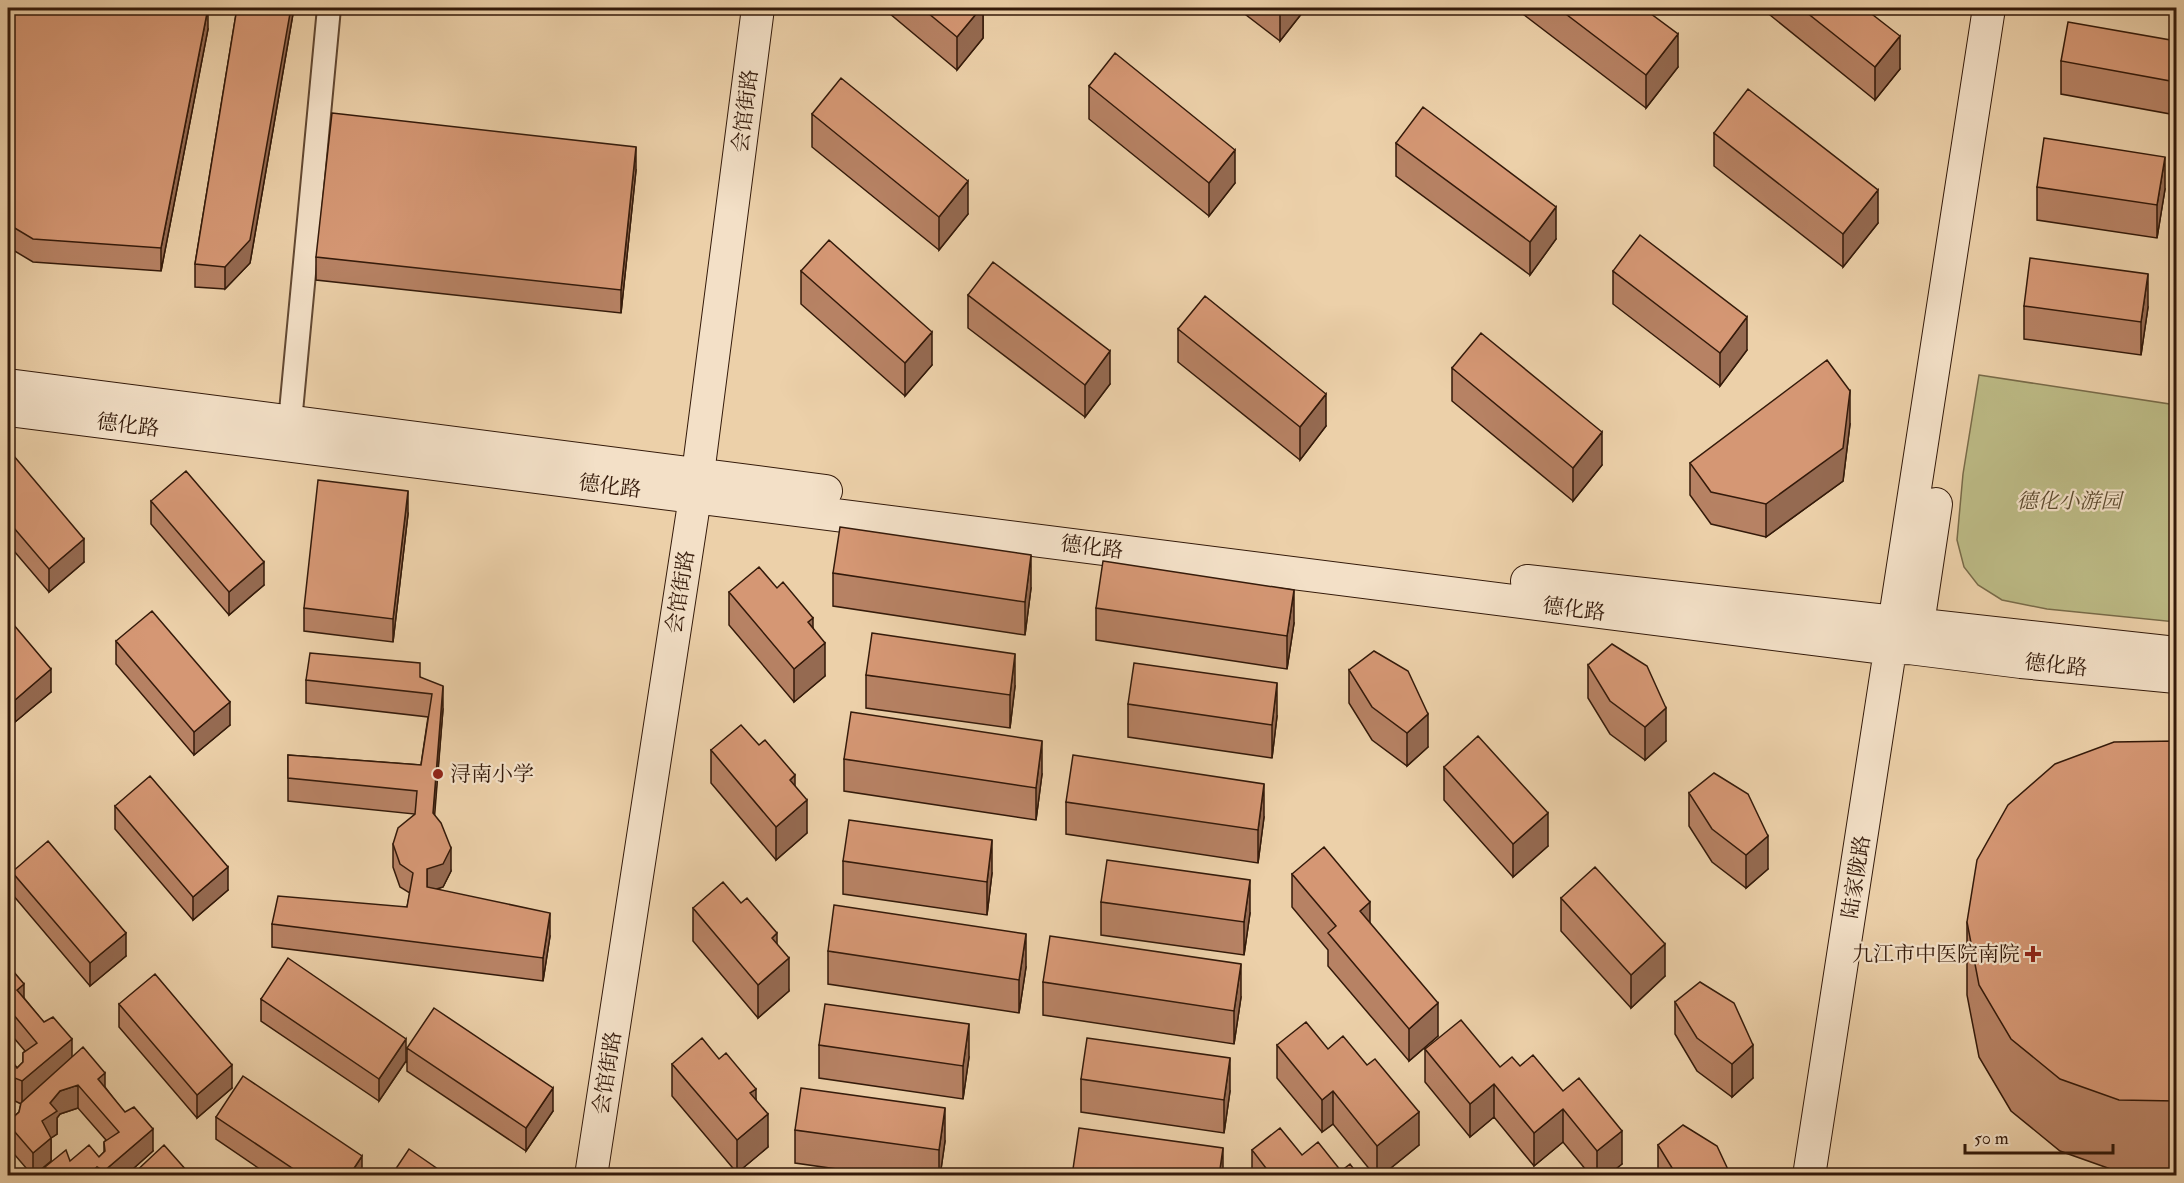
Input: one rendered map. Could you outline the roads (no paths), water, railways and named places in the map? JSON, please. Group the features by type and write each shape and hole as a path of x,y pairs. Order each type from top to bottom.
{"main road":[{"name":"会馆街路","path":"591,1176 697,486 758,8"},
{"path":"1903,636 1989,8"},
{"path":"1903,636 2009,8"},
{"name":"德化路","path":"8,385 290,422 697,486"},
{"name":"德化路","path":"8,410 1482,576 1903,636 2021,662 2176,677"},
{"name":"德化路","path":"1903,636 2176,652"},
{"name":"陆家陇路","path":"1809,1176 1903,636"}],"street":[{"path":"290,422 329,8"}],"place":[{"name":"浔南小学","path":"438,774"},
{"name":"九江市中医院南院","path":"2033,954"}],"park label":[{"name":"德化小游园","path":"2069,501"}]}
